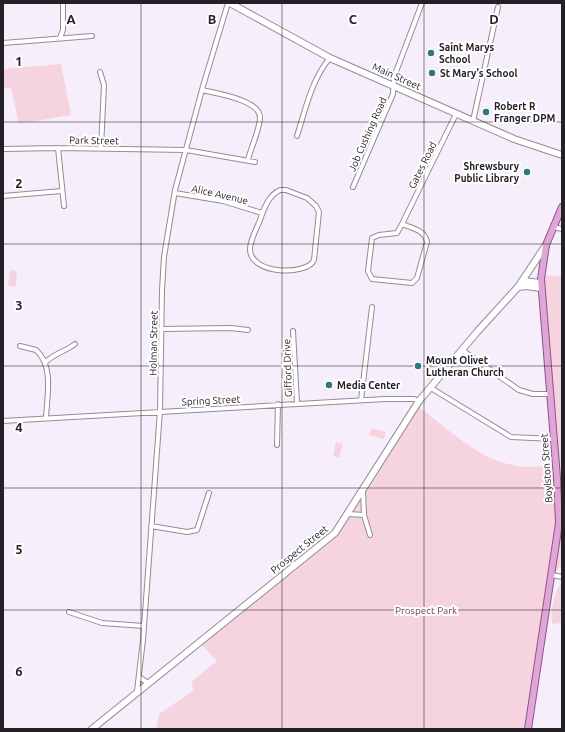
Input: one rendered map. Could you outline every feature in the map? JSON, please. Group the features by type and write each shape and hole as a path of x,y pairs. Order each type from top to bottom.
{"main road":[{"name":"Boylston Street","path":"528,729 559,523 554,439 541,286 546,245 562,207"}],"street":[{"path":"60,38 63,30 63,3"},
{"name":"Main Street","path":"229,3 330,58 514,139 562,155"},
{"name":"Holman Street","path":"137,691 144,626 160,411 163,268 175,193 202,90 229,3"},
{"name":"Job Cushing Road","path":"353,187 393,94 394,78 422,3"},
{"path":"473,121 498,6"},
{"path":"3,43 92,36"},
{"path":"297,136 316,83 325,64 330,58"},
{"path":"100,72 104,84 101,148"},
{"path":"202,90 247,102 256,109 260,118 248,160"},
{"name":"Gates Road","path":"402,224 421,232 426,238 427,243 417,278 412,282 372,279 368,271 372,238 379,235 397,233 456,114"},
{"path":"58,148 64,206"},
{"name":"Park Street","path":"3,149 101,148 186,150 255,162"},
{"path":"280,190 286,190 313,202 319,212 317,250 311,265 302,270 271,269 261,267 255,262 251,254 250,246 262,213 271,196 280,190"},
{"path":"3,196 62,191"},
{"name":"Alice Avenue","path":"175,193 223,201 262,213"},
{"path":"553,227 562,230"},
{"name":"Prospect Street","path":"92,729 137,691 328,540 348,514 419,401 518,287 546,245"},
{"path":"522,281 541,286"},
{"path":"518,287 541,286"},
{"path":"361,400 372,307"},
{"path":"161,329 230,328 248,330"},
{"name":"Gifford Drive","path":"293,331 296,403"},
{"path":"45,363 48,358 65,352 75,344"},
{"path":"20,346 36,350 45,363 48,374 46,418"},
{"path":"462,350 520,390 533,394 550,394"},
{"path":"431,388 511,437 554,439"},
{"name":"Spring Street","path":"3,421 397,398 414,399 419,401"},
{"path":"277,445 278,404"},
{"path":"363,488 364,515 370,535"},
{"path":"151,526 187,532 197,530 209,493"},
{"path":"348,514 364,515"},
{"path":"552,575 562,577"},
{"path":"69,612 99,622 144,626"},
{"path":"139,678 148,683"}],"green space":[{"path":"61,64 71,115 19,124 11,88 3,88 3,69"},
{"path":"10,270 17,271 16,286 8,286"},
{"name":"Prospect Park","path":"541,275 562,276 562,565 552,575 528,729 156,729 159,714 193,691 192,681 217,661 199,642 328,540 416,405 469,446 498,461 531,467 556,463"},
{"path":"431,364 437,369 429,379 422,373"},
{"path":"371,428 386,432 384,439 369,435"},
{"path":"336,442 343,444 339,458 333,456"},
{"path":"562,584 562,622 553,625 553,603 559,586"}],"place":[{"name":"Saint Marys School","path":"431,53"},
{"name":"St Mary's School","path":"432,73"},
{"name":"Robert R Franger DPM","path":"486,112"},
{"name":"Shrewsbury Public Library","path":"527,172"},
{"name":"Mount Olivet Lutheran Church","path":"418,366"},
{"name":"Media Center","path":"329,385"}]}
